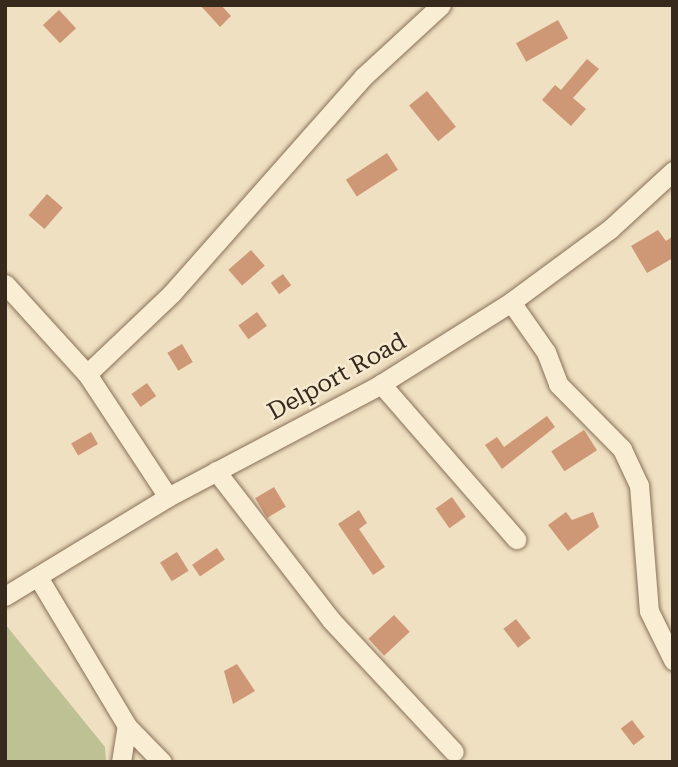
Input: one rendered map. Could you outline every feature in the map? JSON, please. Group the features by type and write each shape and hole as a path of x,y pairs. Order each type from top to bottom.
{"street":[{"path":"87,374 172,293 363,78 441,5"},
{"name":"Delport Road","path":"5,596 168,496 381,384 511,302 610,229 673,171"},
{"path":"5,284 87,374 168,496"},
{"path":"511,302 546,352 558,384 622,449 639,485 649,611 673,660"},
{"path":"381,384 516,540"},
{"path":"216,471 331,620 454,752"},
{"path":"38,576 127,726 162,762"},
{"path":"121,762 127,726"}],"green space":[{"path":"5,624 105,747 106,762 5,762"}],"building":[{"path":"200,5 221,5 231,16 220,27"},
{"path":"59,10 76,28 60,43 43,25"},
{"path":"558,20 568,38 526,62 516,43"},
{"path":"587,59 599,69 573,98 586,109 571,126 542,100 555,85 561,90"},
{"path":"427,91 456,127 438,141 409,105"},
{"path":"387,153 398,170 357,196 346,180"},
{"path":"47,194 63,208 44,229 29,215"},
{"path":"658,230 666,241 673,236 673,258 647,273 631,246"},
{"path":"251,250 265,266 242,286 228,270"},
{"path":"283,274 291,285 279,294 271,283"},
{"path":"257,312 267,326 248,339 238,326"},
{"path":"182,344 193,362 178,371 167,353"},
{"path":"147,383 156,396 141,407 131,394"},
{"path":"547,416 555,427 502,469 485,445 497,437 504,447"},
{"path":"584,430 597,450 564,471 551,451"},
{"path":"91,432 98,444 78,456 71,444"},
{"path":"274,487 286,507 267,518 255,498"},
{"path":"452,497 466,517 449,528 436,508"},
{"path":"359,510 367,523 359,529 385,567 373,575 338,524"},
{"path":"566,512 572,520 593,512 599,527 568,551 548,525"},
{"path":"217,548 225,560 200,576 192,565"},
{"path":"177,552 189,571 172,581 160,563"},
{"path":"394,615 410,632 384,656 368,639"},
{"path":"516,619 531,638 518,648 503,629"},
{"path":"237,664 255,691 233,704 224,671"},
{"path":"632,720 645,737 633,745 621,728"}]}
